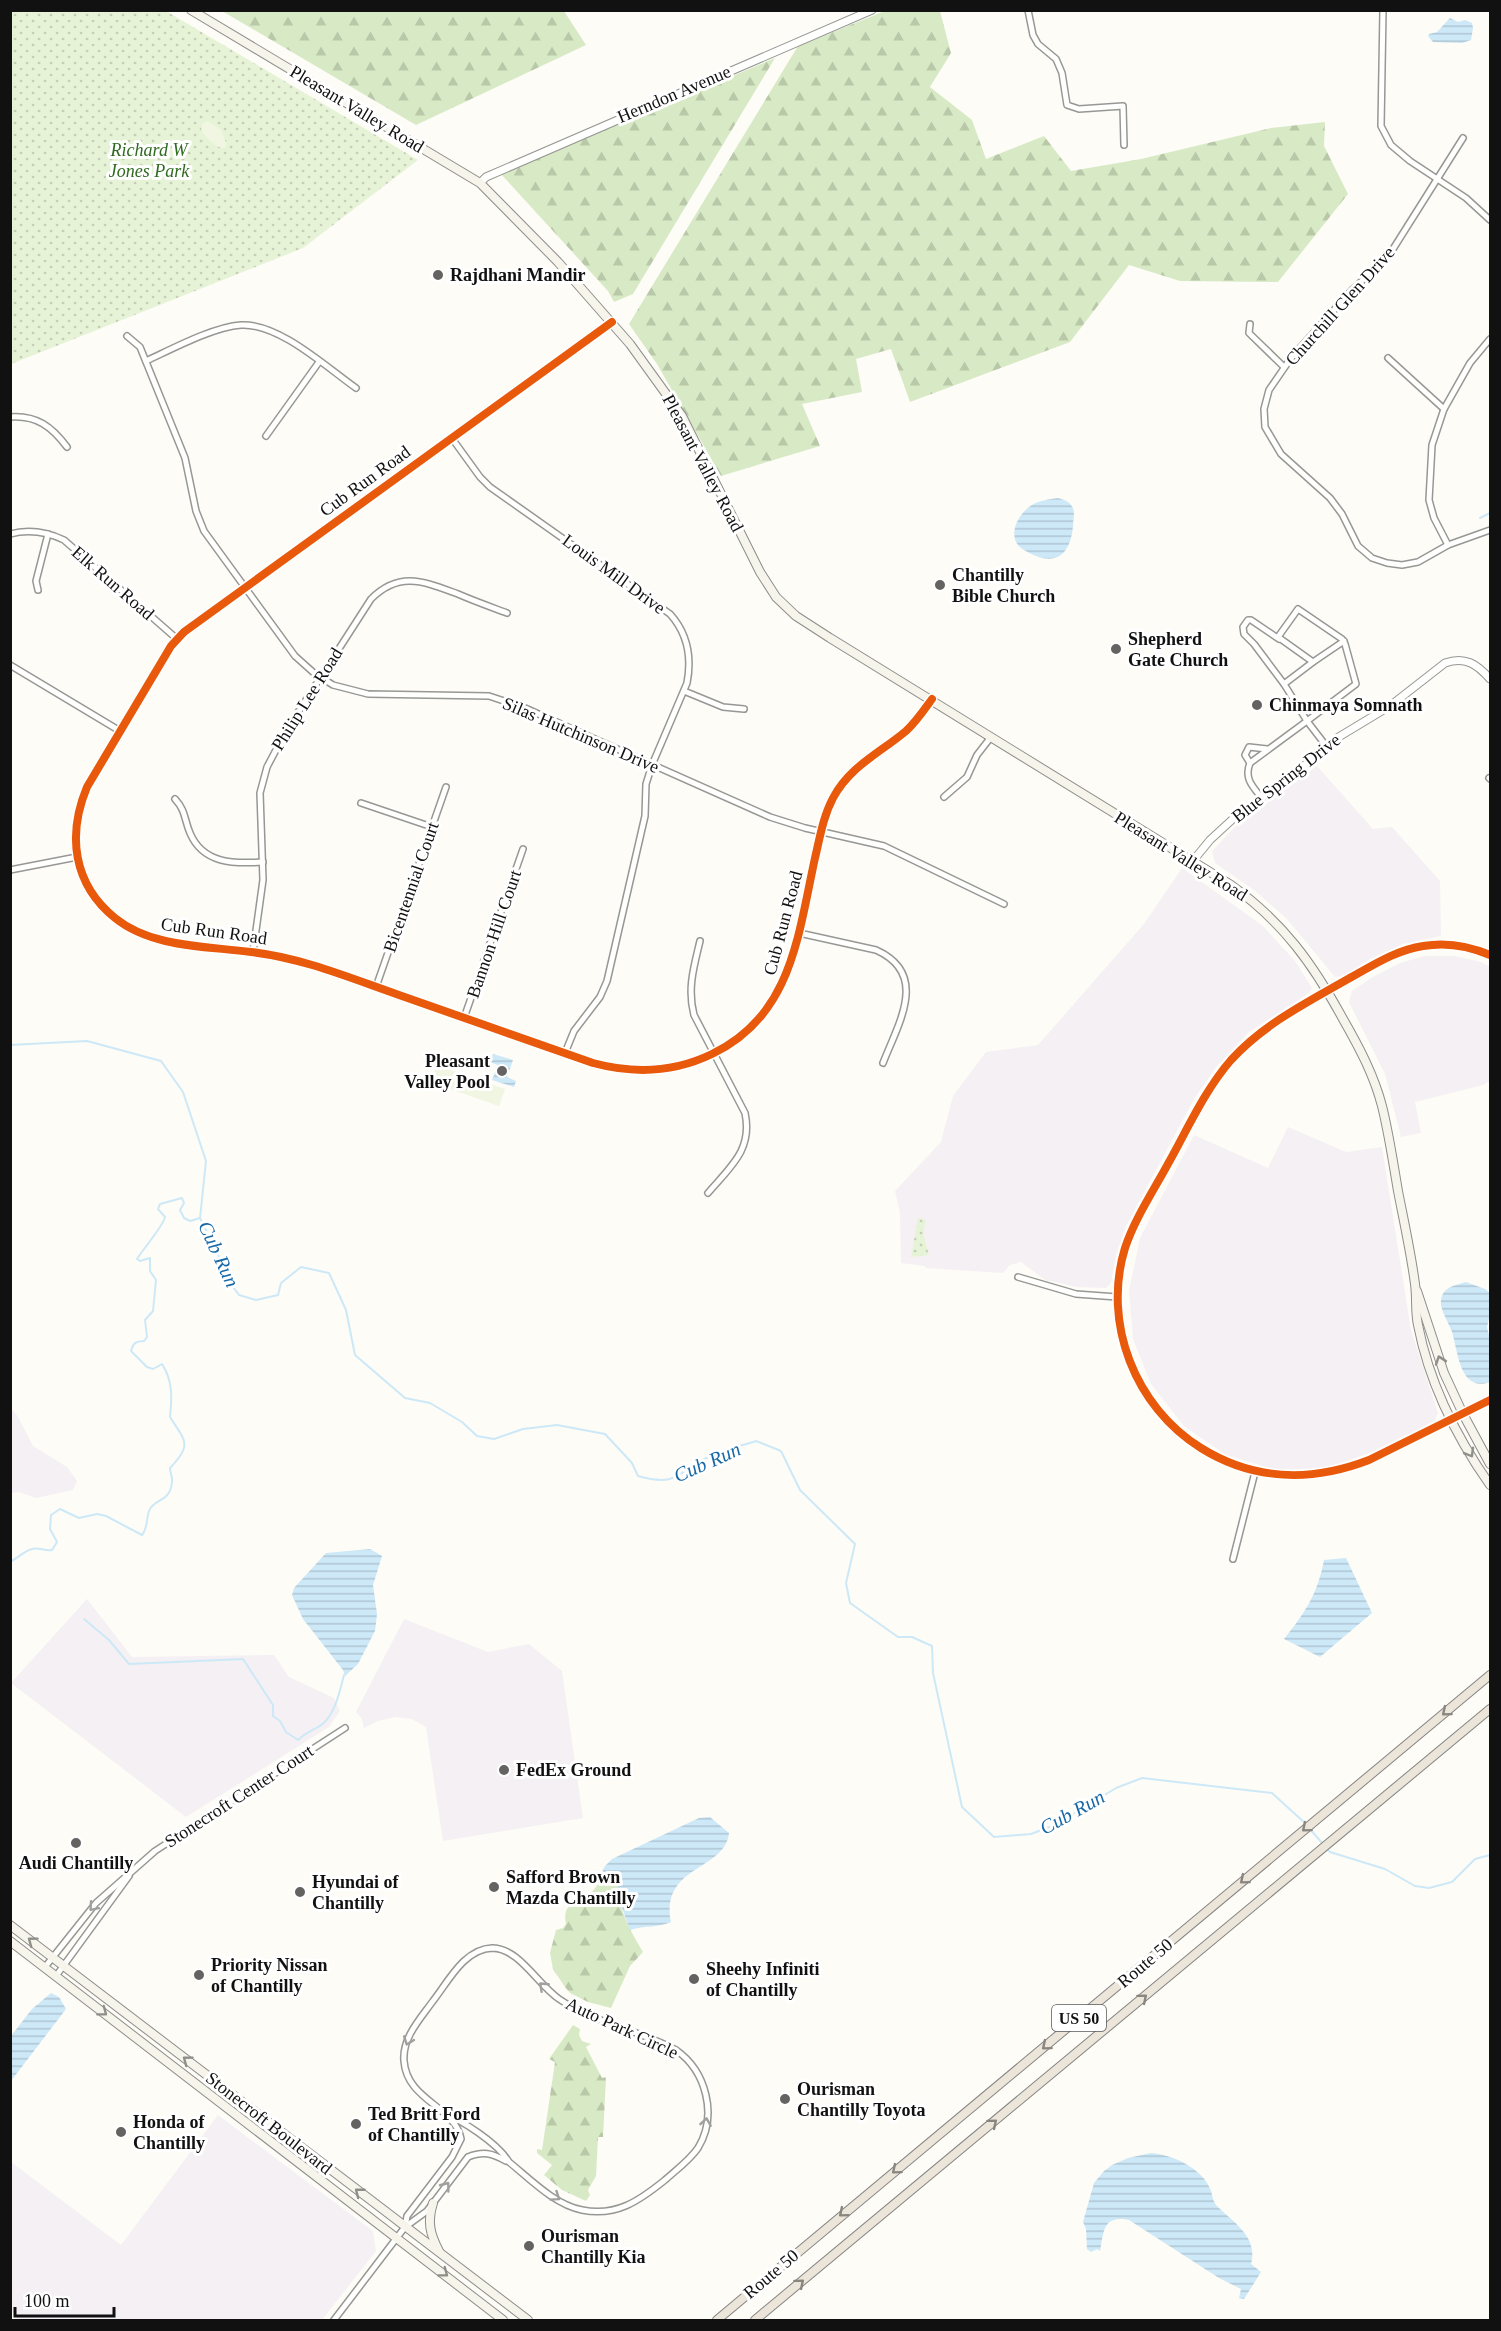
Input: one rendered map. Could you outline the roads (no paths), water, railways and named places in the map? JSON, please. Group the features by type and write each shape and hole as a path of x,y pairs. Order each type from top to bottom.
{"highway":[{"name":"Route 50","path":"717,2320 1491,1675"},
{"name":"Route 50","path":"755,2320 1491,1709"}],"main road":[{"name":"Pleasant Valley Road","path":"191,10 480,183 558,262 612,322 645,364 682,416 760,572 776,597 791,612 1246,896 1278,924 1312,966 1327,991 1360,1049 1378,1092 1415,1287 1417,1323 1422,1343 1429,1367 1451,1419 1491,1485"},
{"name":"Pleasant Valley Road","path":"1415,1287 1444,1373 1463,1414 1491,1464"},
{"name":"Stonecroft Boulevard","path":"10,1925 528,2320"},
{"name":"Stonecroft Boulevard","path":"10,1941 503,2320"},
{"path":"433,2203 429,2217 429,2229 441,2255"}],"street":[{"name":"Herndon Avenue","path":"480,183 486,177 570,139 872,10"},
{"path":"1028,10 1033,35 1038,44 1056,59 1062,72 1067,105 1078,109 1123,106 1124,145"},
{"path":"1383,10 1381,126 1391,145 1410,161 1466,198 1491,220"},
{"name":"Churchill Glen Drive","path":"1463,138 1388,257 1352,290 1284,368 1269,390 1263,409 1265,428 1281,454 1322,490 1337,507 1358,546 1372,558 1402,565 1418,562 1448,545 1491,530"},
{"name":"Cub Run Road","path":"612,322 245,587 177,639 120,731 81,801 75,831 77,856 84,878 99,902 116,919 134,930 168,941 298,960 600,1065 629,1071 670,1068 694,1062 733,1043 750,1028 778,995 791,966 820,832 834,796 852,771 906,730 932,699"},
{"path":"1250,324 1249,333 1284,368"},
{"path":"146,360 221,329 250,325 264,327 280,334 356,388"},
{"name":"Silas Hutchinson Drive","path":"127,336 137,343 146,360 185,458 200,522 295,656 321,678 345,689 368,694 495,697 525,708 770,817 820,832 884,846 1004,904"},
{"path":"1448,545 1434,518 1429,500 1431,445 1444,409 1470,363 1491,339"},
{"path":"1388,358 1444,409"},
{"path":"266,436 319,362"},
{"path":"10,417 22,416 39,420 55,432 67,447"},
{"name":"Louis Mill Drive","path":"451,437 490,487 670,614 678,624 689,649 690,671 684,691 651,765 646,784 645,816 607,981 596,1004 574,1031 564,1053"},
{"name":"Elk Run Road","path":"10,534 33,531 48,534 70,544 177,639"},
{"path":"38,590 36,581 48,534"},
{"name":"Philip Lee Road","path":"253,952 263,880 260,793 267,767 371,599 390,585 406,580 422,582 507,614"},
{"path":"1261,797 1248,779 1250,763 1356,684 1344,641 1298,609 1278,637 1280,640"},
{"path":"1313,662 1251,620 1245,624 1243,631 1247,638 1284,684 1307,721 1327,747"},
{"path":"1284,684 1344,641"},
{"name":"Blue Spring Drive","path":"1192,862 1219,831 1261,797 1351,728 1390,706 1438,667 1451,661 1464,660 1477,665 1491,679"},
{"path":"10,665 120,731"},
{"path":"684,691 728,709 744,709"},
{"path":"944,797 967,777 977,755 991,736"},
{"path":"1250,763 1245,755 1249,747 1268,749"},
{"name":"Bicentennial Court","path":"376,987 446,787"},
{"path":"175,799 183,808 187,825 196,843 209,855 233,863 263,862"},
{"path":"361,803 432,827"},
{"name":"Bannon Hill Court","path":"464,1018 523,849"},
{"path":"10,870 77,856"},
{"path":"798,933 876,950 886,955 899,967 906,982 907,1001 883,1063"},
{"path":"700,941 690,990 690,1001 694,1015 745,1113 747,1131 745,1146 739,1156 708,1193"},
{"path":"1491,955 1458,946 1422,946 1393,955 1268,1027 1241,1049 1218,1076 1131,1232 1121,1265 1117,1297 1128,1357 1139,1382 1159,1410 1183,1435 1202,1449 1226,1462 1255,1472 1285,1476 1335,1472 1369,1460 1491,1400"},
{"path":"1018,1277 1067,1292 1117,1297"},
{"path":"1233,1559 1255,1472"},
{"name":"Stonecroft Center Court","path":"45,1967 96,1903 135,1867 168,1842 345,1728"},
{"name":"Stonecroft Center Court","path":"56,1976 135,1867"},
{"name":"Auto Park Circle","path":"405,2228 407,2216 460,2144 460,2133 456,2125 420,2094 408,2078 404,2061 405,2044 411,2031 460,1966 468,1957 484,1949 499,1949 514,1955 534,1978 559,2000 676,2050 685,2056 699,2075 707,2102 706,2128 696,2150 677,2170 634,2203 611,2211 573,2208 509,2162 504,2154 459,2120 441,2111"},
{"path":"334,2320 405,2228 427,2211 468,2157 488,2152 509,2162"}],"water":[{"path":"1450,18 1458,22 1465,20 1472,23 1471,40 1462,43 1433,42 1429,34 1437,32"},
{"path":"1058,498 1068,502 1074,510 1071,537 1064,553 1051,559 1024,550 1015,540 1014,533 1018,520 1027,509 1035,504"},
{"name":"Pleasant Valley Pool","path":"493,1054 513,1060 507,1077 516,1081 514,1087 492,1080 498,1065 490,1062"},
{"path":"1466,1282 1490,1293 1490,1314 1487,1327 1490,1339 1490,1382 1480,1384 1472,1382 1462,1369 1452,1332 1441,1305 1445,1291"},
{"path":"370,1549 382,1556 373,1585 377,1614 375,1631 358,1664 345,1676 343,1670 303,1619 292,1595 294,1588 326,1553"},
{"path":"1346,1558 1372,1613 1320,1657 1284,1639 1310,1602 1324,1560"},
{"path":"710,1817 729,1833 725,1845 717,1855 683,1879 675,1889 670,1903 671,1922 630,1930 618,1897 618,1882 614,1878 607,1882 598,1879 605,1866 612,1859 699,1818"},
{"path":"51,1993 59,1997 66,2009 11,2081 11,2036 32,2009"},
{"path":"1151,2153 1178,2160 1194,2169 1207,2183 1216,2204 1244,2232 1251,2247 1251,2264 1261,2272 1244,2299 1239,2298 1241,2289 1219,2278 1129,2220 1114,2220 1106,2226 1100,2251 1097,2249 1091,2252 1087,2249 1086,2229 1083,2222 1094,2183 1112,2165 1128,2158"}],"waterway":[{"path":"1480,518 1490,513"},
{"name":"Cub Run","path":"10,1045 87,1041 161,1061 183,1092 206,1161 200,1218 224,1267 225,1276 239,1295 256,1300 278,1295 281,1283 301,1267 329,1273 346,1310 355,1355 405,1398 430,1403 462,1422 477,1436 494,1439 523,1429 557,1425 605,1434 632,1463 638,1476 663,1480 678,1476 700,1461 727,1449 756,1441 781,1451 800,1490 855,1544 846,1583 850,1603 898,1637 912,1637 932,1646 933,1673 962,1807 994,1837 1031,1834 1057,1824 1116,1788 1142,1778 1272,1793 1306,1824"},
{"path":"10,1562 32,1549 52,1550 57,1542 50,1529 51,1515 60,1509 79,1518 97,1514 106,1516 142,1535 151,1507 165,1497 171,1489 170,1468 182,1453 184,1442 170,1417 170,1383 166,1370 162,1364 153,1369 147,1367 131,1351 135,1343 144,1341 147,1337 145,1320 153,1311 156,1280 150,1271 150,1258 140,1261 137,1259 164,1221 165,1217 158,1209 160,1204 182,1198 184,1203 180,1210 184,1218 190,1221 200,1218"},
{"path":"84,1619 109,1640 129,1664 243,1659 273,1705 273,1716 280,1721 286,1732 298,1740 328,1718 336,1704 344,1675"},
{"name":"Cub Run","path":"1309,1828 1323,1844"},
{"name":"Cub Run","path":"1327,1849 1330,1852 1385,1869 1415,1886 1429,1888 1452,1882 1475,1859 1490,1855"}],"place":[{"name":"Rajdhani Mandir","path":"438,275"},
{"name":"Chantilly Bible Church","path":"940,585"},
{"name":"Shepherd Gate Church","path":"1116,649"},
{"name":"Chinmaya Somnath","path":"1257,705"},
{"name":"Pleasant Valley Pool","path":"502,1071"},
{"name":"FedEx Ground","path":"504,1770"},
{"name":"Audi Chantilly","path":"76,1843"},
{"name":"Safford Brown Mazda Chantilly","path":"494,1887"},
{"name":"Hyundai of Chantilly","path":"300,1892"},
{"name":"Priority Nissan of Chantilly","path":"199,1975"},
{"name":"Sheehy Infiniti of Chantilly","path":"694,1979"},
{"name":"Ourisman Chantilly Toyota","path":"785,2099"},
{"name":"Ted Britt Ford of Chantilly","path":"356,2124"},
{"name":"Honda of Chantilly","path":"121,2132"},
{"name":"Ourisman Chantilly Kia","path":"529,2246"}],"park label":[{"name":"Richard W Jones Park","path":"149,160"}]}
